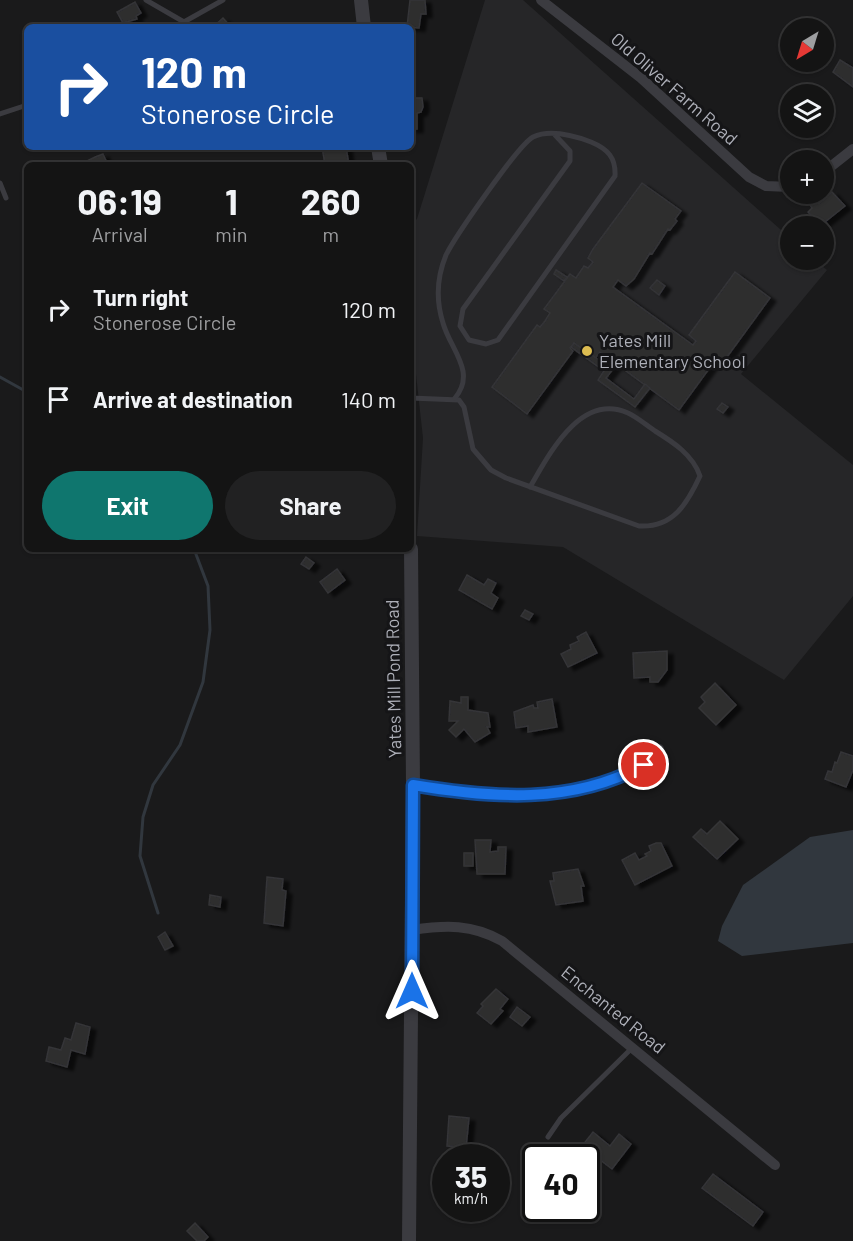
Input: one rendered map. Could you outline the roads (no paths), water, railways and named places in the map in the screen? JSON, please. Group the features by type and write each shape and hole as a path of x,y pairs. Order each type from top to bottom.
{"street":[{"path":"361,0 364,24"},
{"name":"Old Oliver Farm Road","path":"541,0 648,85 749,177 766,186 780,187"},
{"path":"834,164 853,149"},
{"name":"Yates Mill Pond Road","path":"409,1241 413,785 411,552"},
{"path":"413,785 500,797 565,792 634,771 644,765 659,748"},
{"name":"Enchanted Road","path":"412,930 452,925 490,934 512,949 775,1165"}],"lane":[{"path":"146,0 184,22"},
{"path":"180,24 223,0"},
{"path":"0,114 24,106"},
{"path":"455,398 461,391 464,370 447,336 438,295 446,256 466,225 529,140 535,136 567,134 594,143 606,151 616,164 615,176 498,340 486,344 469,340 460,326 463,309 570,161 570,151 555,135"},
{"path":"0,183 6,198"},
{"path":"414,398 455,398 464,407 473,448 483,462 506,478 530,487 647,526 671,520 693,490 700,476 690,457 658,433 627,413 608,409 592,412 579,420 556,444 530,487"},
{"path":"548,1137 561,1118 633,1048"}],"waterway":[{"path":"0,377 24,390"},
{"path":"158,913 140,856 143,817 153,785 180,745 203,682 210,630 208,586 195,552"}],"place":[{"name":"Yates Mill Elementary School","path":"587,351"}]}
